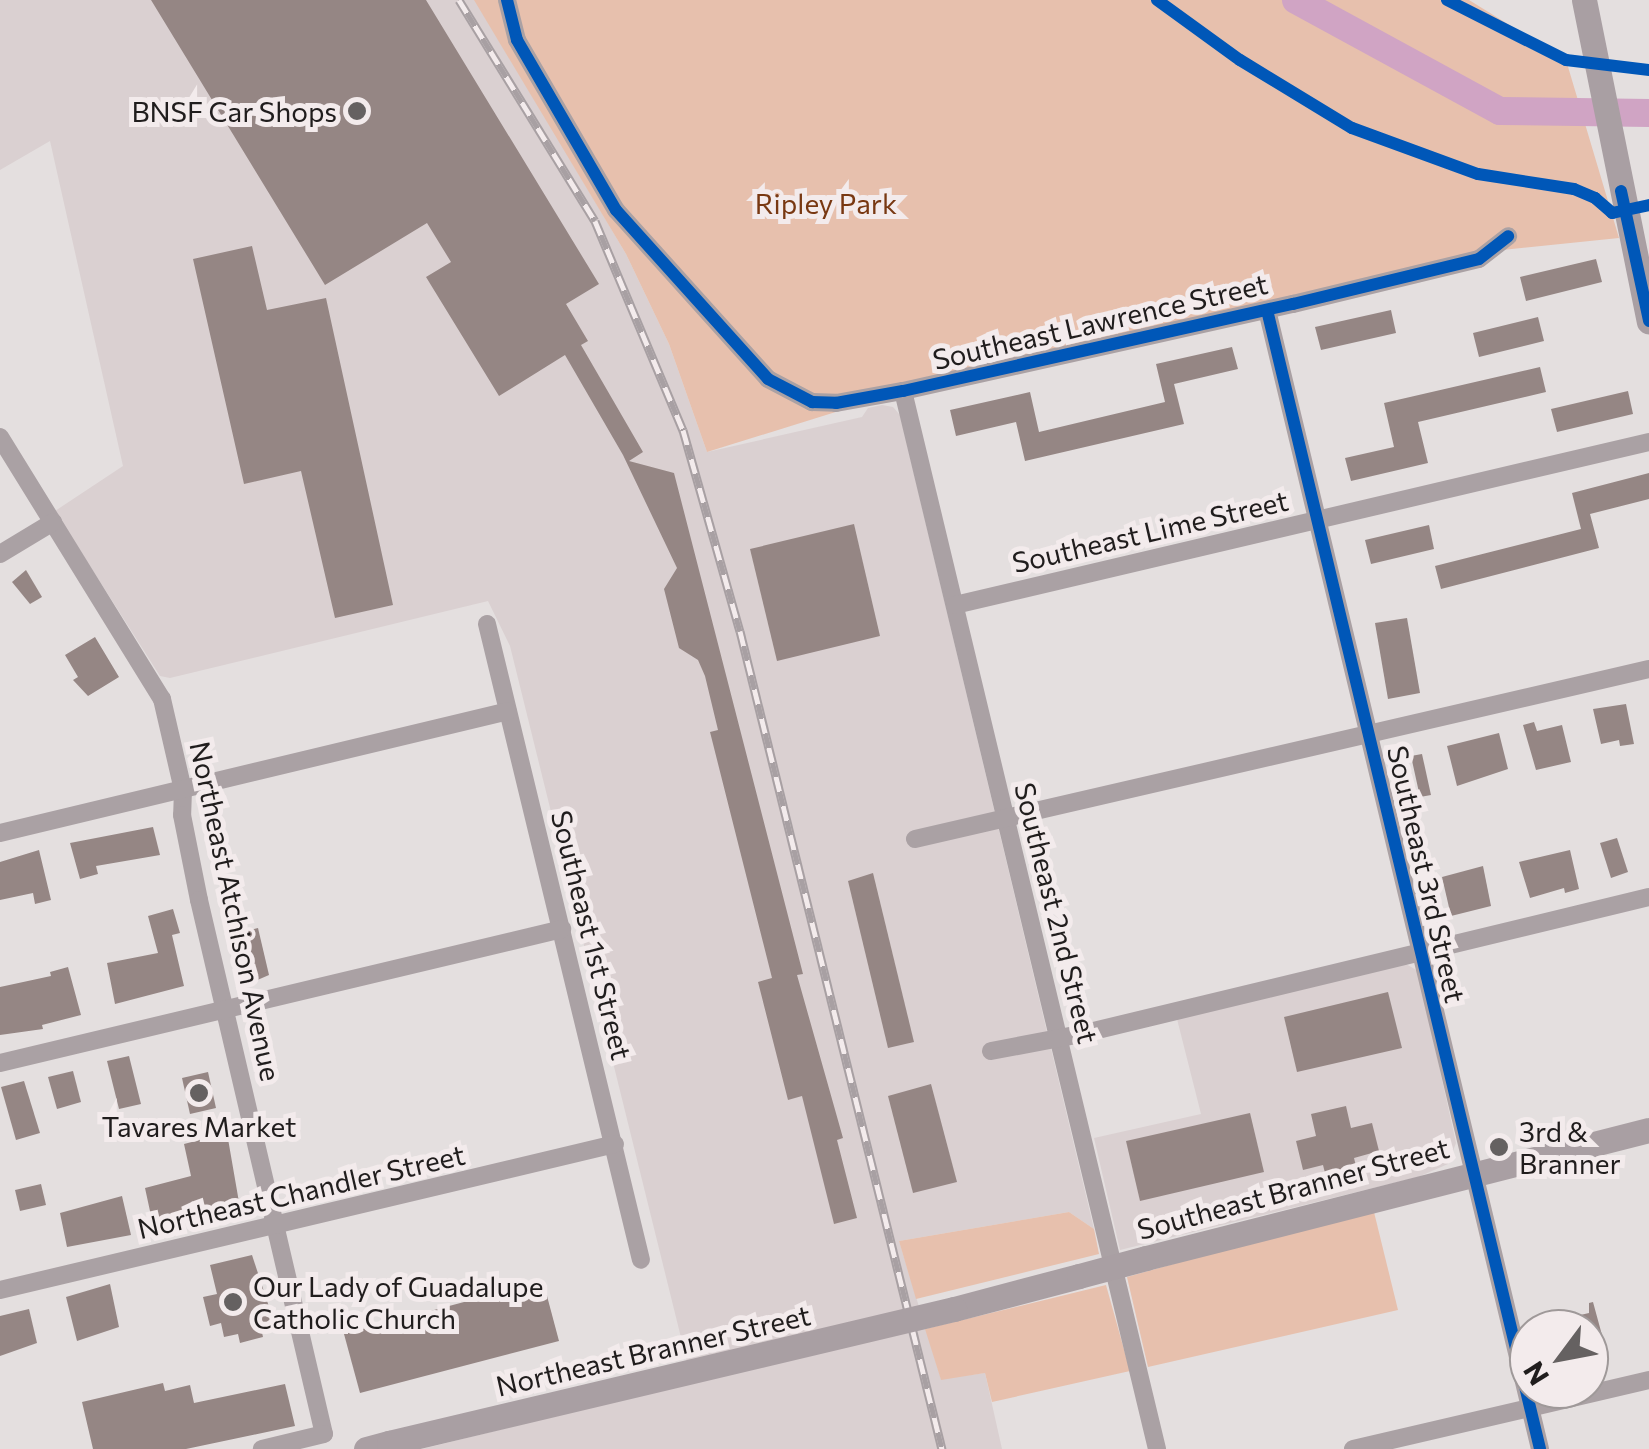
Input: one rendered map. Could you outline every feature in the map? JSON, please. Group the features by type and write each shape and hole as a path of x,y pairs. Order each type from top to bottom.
{"main road":[{"path":"1586,12 1649,321"},
{"name":"Southeast Branner Street","path":"954,1309 1472,1172 1649,1130"},
{"name":"Northeast Branner Street","path":"378,1446 954,1309"}],"street":[{"name":"Southeast Lawrence Street","path":"508,0 517,40 616,210 768,378 795,396 836,403 1267,310 1479,259 1508,236"},
{"name":"Southeast 3rd Street","path":"1267,310 1509,1323"},
{"name":"Southeast 2nd Street","path":"903,390 1157,1449"},
{"name":"Northeast Atchison Avenue","path":"0,437 162,699 183,790 185,832 324,1434 262,1449"},
{"name":"Southeast Lime Street","path":"955,605 1649,442"},
{"path":"0,554 54,522"},
{"name":"Southeast 1st Street","path":"488,624 642,1260"},
{"path":"915,838 1649,669"},
{"path":"0,833 508,711"},
{"path":"991,1051 1060,1039 1649,898"},
{"path":"0,1064 562,929"},
{"name":"Northeast Chandler Street","path":"0,1290 615,1144"},
{"path":"1609,1389 1649,1380"},
{"path":"1353,1449 1526,1409"},
{"name":"Southeast 3rd Street","path":"1530,1409 1540,1449"}],"shaded area":[{"path":"0,0 476,0 626,254 669,344 707,452 862,417 868,408 882,405 893,407 900,415 1094,1229 1069,1212 899,1241 941,1379 985,1373 1002,1449 422,1449 692,1382 510,646 488,601 170,678 160,676 55,511 123,466 50,141 0,170"},
{"path":"1406,964 1418,971 1456,1143 1448,1164 1418,1177 1120,1250 1094,1138 1201,1114 1177,1019"}],"green space":[{"name":"Ripley Park","path":"474,0 1469,0 1566,60 1619,238 1493,251 903,391 707,452 669,344 626,254"},
{"path":"1373,1208 1398,1310 1148,1367 1127,1277"},
{"path":"1069,1212 1094,1229 1099,1254 916,1299 899,1241"},
{"path":"1106,1285 1130,1371 992,1402 985,1373 941,1380 925,1329"}],"building":[{"name":"BNSF Car Shops","path":"151,0 426,0 599,284 566,304 588,341 581,345 643,452 629,461 674,473 803,974 797,975 843,1138 837,1140 857,1218 834,1224 802,1096 788,1100 758,982 772,978 710,732 718,730 705,676 698,660 679,648 664,589 677,568 623,455 565,355 499,396 426,277 451,262 427,223 325,285"},
{"path":"252,246 267,310 326,298 393,605 335,618 301,471 244,484 193,259"},
{"path":"1596,259 1602,282 1526,301 1520,277"},
{"path":"1391,310 1396,333 1321,350 1315,327"},
{"path":"1538,317 1544,341 1479,357 1473,333"},
{"path":"1232,347 1238,369 1174,384 1184,424 1025,461 1016,422 956,436 950,410 1030,392 1039,432 1165,402 1156,364"},
{"path":"1540,367 1546,392 1418,422 1428,463 1351,481 1345,458 1394,447 1384,403"},
{"path":"1628,391 1633,414 1557,432 1551,409"},
{"path":"1649,473 1649,499 1590,514 1599,548 1441,589 1435,566 1581,529 1572,493"},
{"path":"854,524 880,636 777,661 750,549"},
{"path":"1429,525 1434,549 1371,564 1365,540"},
{"path":"26,570 42,597 30,604 12,582"},
{"path":"1407,618 1420,693 1388,699 1375,623"},
{"path":"95,637 119,677 88,696 73,680 78,677 65,655"},
{"path":"1626,704 1634,744 1620,746 1619,740 1601,744 1593,709"},
{"path":"1534,722 1537,731 1562,725 1571,762 1536,770 1523,725"},
{"path":"1499,733 1508,769 1457,786 1447,746"},
{"path":"1422,754 1431,795 1420,797 1411,756"},
{"path":"153,827 160,855 96,866 98,874 80,879 70,843"},
{"path":"1617,838 1628,872 1611,878 1600,843"},
{"path":"39,850 51,900 35,904 33,893 0,900 0,862"},
{"path":"1570,850 1579,889 1565,893 1564,888 1530,898 1519,862"},
{"path":"1483,866 1491,906 1451,916 1442,877"},
{"path":"873,873 914,1042 888,1048 848,881"},
{"path":"173,909 180,933 172,935 184,986 115,1004 107,963 158,953 148,916"},
{"path":"258,928 269,975 248,984 239,933"},
{"path":"68,967 81,1015 42,1025 43,1029 0,1035 0,987 51,976 50,972"},
{"path":"1388,992 1402,1048 1297,1072 1284,1017"},
{"path":"129,1056 141,1104 119,1109 107,1061"},
{"path":"73,1071 81,1102 57,1109 48,1077"},
{"name":"Tavares Market","path":"208,1072 216,1108 190,1114 182,1078"},
{"path":"24,1081 40,1133 16,1140 1,1087"},
{"path":"931,1084 957,1182 913,1193 888,1096"},
{"path":"1346,1106 1351,1128 1372,1123 1379,1151 1354,1158 1356,1166 1325,1173 1323,1165 1303,1170 1296,1141 1316,1136 1311,1114"},
{"path":"1250,1113 1264,1172 1140,1201 1126,1141"},
{"path":"227,1133 240,1208 153,1225 145,1188 191,1176 184,1144"},
{"path":"41,1184 46,1205 20,1211 15,1190"},
{"path":"122,1196 131,1235 67,1247 60,1213"},
{"name":"Our Lady of Guadalupe Catholic Church","path":"252,1255 275,1325 261,1328 263,1337 240,1343 238,1334 224,1337 221,1323 210,1326 203,1297 217,1294 210,1265"},
{"path":"543,1281 559,1341 360,1393 344,1334"},
{"path":"110,1284 119,1327 77,1341 66,1297"},
{"path":"29,1309 37,1343 0,1356 0,1316"},
{"path":"163,1383 165,1391 190,1385 194,1403 285,1384 295,1426 186,1449 93,1449 82,1402"}],"waterway":[{"path":"1296,0 1500,111 1649,113"}],"railway":[{"path":"459,0 595,221 683,430 740,631 942,1449"}],"cycle path":[{"path":"507,0 517,40 616,210 768,379 812,402 836,403 903,391 1293,304 1479,259 1508,236"},
{"path":"1157,0 1240,60 1352,128 1478,174 1574,189 1595,198 1612,213 1649,205"},
{"path":"1447,0 1566,60 1649,70"},
{"path":"1621,191 1649,321"},
{"path":"1267,310 1540,1449"}],"place":[{"name":"BNSF Car Shops","path":"357,111"},
{"name":"Tavares Market","path":"199,1093"},
{"name":"3rd & Branner","path":"1499,1147"},
{"name":"Our Lady of Guadalupe Catholic Church","path":"233,1302"}]}
